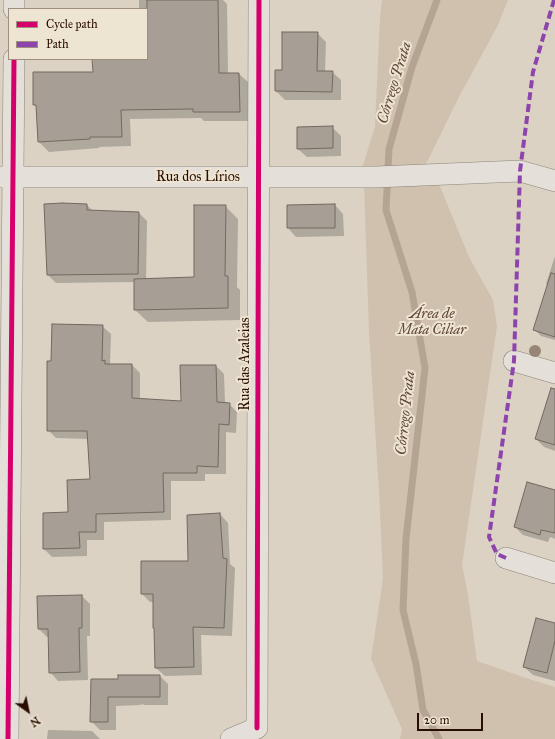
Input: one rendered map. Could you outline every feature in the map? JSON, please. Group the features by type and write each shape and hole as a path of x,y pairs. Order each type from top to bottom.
{"street":[{"name":"Rua das Azaleias","path":"259,0 258,178 263,734"},
{"path":"8,739 6,177 14,60"},
{"name":"Rua dos Lírios","path":"6,177 386,177 520,171 555,180"},
{"path":"514,361 555,373"},
{"path":"506,558 555,573"},
{"path":"231,739 263,734"}],"green space":[{"path":"382,0 508,0 497,27 460,95 425,166 362,168 375,127"},
{"name":"Área de Mata Ciliar","path":"439,184 469,257 493,300 497,326 462,565 468,595 477,661 555,687 555,739 400,739 402,729 371,659 383,579 369,332 364,185"}],"building":[{"path":"147,0 218,0 219,73 239,73 240,112 193,112 193,109 121,110 122,137 90,137 90,139 38,142 36,105 33,105 33,72 93,72 92,60 148,60"},
{"path":"282,32 318,32 317,71 333,71 332,92 275,91 275,70 282,70"},
{"path":"333,126 333,148 297,149 297,127"},
{"path":"44,204 87,204 87,210 139,212 138,274 47,275"},
{"path":"335,204 335,228 287,228 287,205"},
{"path":"194,205 226,205 225,276 228,276 228,308 134,310 134,279 194,277"},
{"path":"551,273 555,274 555,337 533,330"},
{"path":"52,324 103,325 102,361 105,360 105,364 132,364 132,398 181,401 180,365 216,365 217,402 230,403 229,425 219,424 218,467 197,466 197,473 163,473 164,512 96,514 96,532 79,532 80,548 43,549 43,513 68,512 67,480 90,479 87,431 47,431 47,361 51,361"},
{"path":"551,388 555,389 555,445 535,439"},
{"path":"527,482 555,490 555,533 541,530 540,535 514,527"},
{"path":"220,513 223,558 227,559 224,628 193,627 194,667 155,668 153,594 141,594 141,561 188,561 187,515"},
{"path":"82,595 82,628 79,628 80,672 49,673 48,629 38,629 37,596"},
{"path":"536,618 555,623 555,641 547,673 523,667"},
{"path":"118,675 160,675 160,697 108,697 108,722 90,722 91,679 118,679"}],"waterway":[{"name":"Córrego Prata","path":"437,0 412,67 389,149 386,210 412,292 425,368 406,539 403,610 416,664 423,710 439,739"}],"marked path":[{"path":"506,558 497,554 489,537 514,361 520,171 533,72 554,0"}],"cycle path":[{"path":"257,728 259,0"},
{"path":"8,739 14,60"}]}
